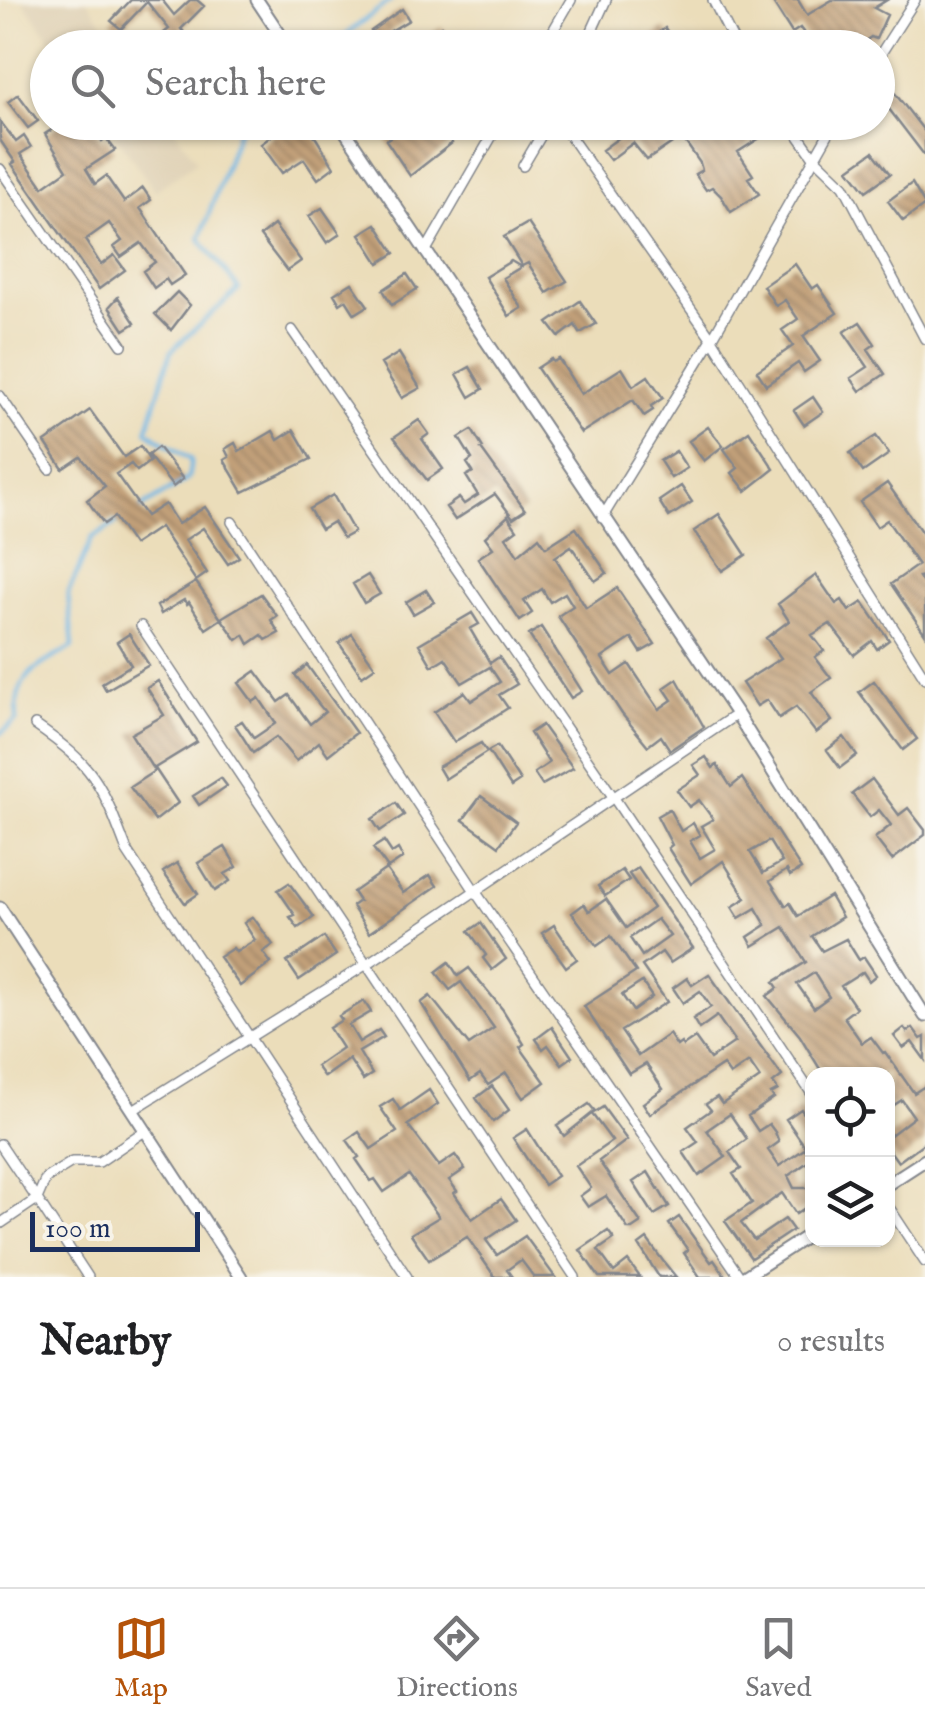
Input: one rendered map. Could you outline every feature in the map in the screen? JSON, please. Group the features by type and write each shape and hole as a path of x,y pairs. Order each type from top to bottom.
{"street":[{"path":"257,0 276,30"},
{"path":"554,30 571,0"},
{"path":"592,30 606,0"},
{"path":"713,0 727,30"},
{"path":"895,31 915,0"},
{"path":"351,140 737,714 925,1016"},
{"path":"425,252 490,140"},
{"path":"522,166 537,140"},
{"path":"573,140 712,339 925,678"},
{"path":"802,140 844,186 925,339"},
{"path":"602,518 712,339 824,140"},
{"path":"0,169 122,344"},
{"path":"292,330 805,1084"},
{"path":"0,396 50,468"},
{"path":"232,522 474,891 742,1277 805,1237"},
{"path":"141,626 575,1277"},
{"path":"133,1110 366,964 737,714"},
{"path":"36,725 69,748 98,780 127,851 407,1277"},
{"path":"0,908 242,1277"},
{"path":"0,1224 37,1199 46,1178 72,1162 99,1162 146,1130"},
{"path":"0,1144 88,1277"},
{"path":"895,1179 925,1160"},
{"path":"895,1217 925,1262"}],"shaded area":[{"path":"22,0 87,0 107,30 44,30"},
{"path":"119,140 182,140 197,161 155,191"}],"building":[{"path":"131,0 162,0 174,15 190,0 204,6 182,30 168,30 147,2 121,29 111,21"},
{"path":"771,0 798,0 807,15 832,0 887,0 874,8 887,15 880,30 790,30"},
{"path":"402,9 409,20 392,30 372,30"},
{"path":"895,93 925,132 925,156 895,117"},
{"path":"18,94 30,110 30,127 28,128 8,102"},
{"path":"0,121 16,142 24,136 31,147 20,154 43,187 67,170 49,140 108,140 115,150 86,169 95,184 106,176 124,202 143,188 151,200 140,208 185,275 170,285 166,279 154,288 143,271 155,262 141,243 121,257 114,247 122,241 109,223 85,240 101,265 114,255 125,270 99,289 12,164 15,162 0,140"},
{"path":"266,140 317,140 334,167 318,179 304,159 282,173 261,144"},
{"path":"386,140 450,140 452,143 410,176"},
{"path":"616,140 677,140 647,160 633,143 610,160 602,150"},
{"path":"684,140 757,140 738,152 753,175 748,178 759,194 731,212 721,196 712,187 706,190 695,174 702,170"},
{"path":"873,152 890,174 866,191 849,169"},
{"path":"912,183 925,205 903,221 888,201"},
{"path":"322,208 340,234 327,243 309,216"},
{"path":"528,223 567,281 547,293 528,263 522,266 504,237"},
{"path":"376,224 395,253 379,263 360,234"},
{"path":"274,225 301,261 287,271 260,236"},
{"path":"511,261 521,267 503,278 522,308 509,316 485,277"},
{"path":"795,264 812,289 818,285 837,313 803,336 820,361 804,372 798,363 766,385 757,371 793,346 782,330 798,319 785,300 776,306 763,286"},
{"path":"407,274 417,289 392,305 383,290"},
{"path":"352,283 368,306 355,314 346,300 340,304 334,294"},
{"path":"177,292 190,305 171,330 155,314"},
{"path":"118,297 135,323 124,330 109,307"},
{"path":"580,301 596,324 580,333 575,325 559,337 548,323"},
{"path":"860,322 875,344 868,349 885,374 860,391 851,378 868,367 844,332"},
{"path":"399,353 420,388 402,398 381,364"},
{"path":"551,359 559,359 581,394 622,368 633,386 648,376 663,398 644,416 633,400 581,433 537,368"},
{"path":"470,367 483,389 470,397 457,374"},
{"path":"813,397 823,412 804,425 794,410"},
{"path":"90,410 124,457 140,446 150,461 137,471 131,464 116,474 146,516 165,504 178,524 205,507 239,557 228,564 203,528 185,540 207,573 196,581 160,527 133,545 114,517 104,524 87,500 105,486 81,457 63,469 45,442"},
{"path":"419,420 429,434 422,439 443,469 427,480 394,437"},
{"path":"708,427 723,446 704,461 689,441"},
{"path":"294,430 311,459 243,492 224,460 229,457 225,449 235,443 239,451 273,431 278,440"},
{"path":"472,430 525,510 513,518 495,494 455,520 446,507 459,498 464,504 478,495 466,476 473,472 467,463 472,459 459,438"},
{"path":"749,431 774,469 746,491 732,473 738,468 724,449"},
{"path":"876,436 889,454 863,472 850,453"},
{"path":"158,447 183,479 173,487 148,455"},
{"path":"676,451 687,468 671,478 660,461"},
{"path":"887,483 925,537 925,576 919,577 925,587 925,634 891,584 918,565 887,520 877,527 860,502"},
{"path":"681,486 692,502 669,517 659,501"},
{"path":"333,495 354,532 343,538 333,522 321,529 309,509"},
{"path":"719,514 746,555 722,571 694,531"},
{"path":"508,516 517,529 506,537 518,555 539,537 546,547 576,528 607,573 595,581 571,546 555,557 586,608 617,588 655,644 641,652 632,638 602,658 613,675 629,664 659,709 672,700 664,688 677,679 704,727 670,750 661,736 648,746 622,714 558,616 573,606 565,593 550,602 542,589 524,601 532,613 520,621 478,558 493,548 485,537"},
{"path":"368,575 380,594 364,603 353,584"},
{"path":"816,575 836,604 842,600 849,611 863,602 889,640 877,649 872,641 854,655 830,624 812,635 824,651 815,657 831,678 811,692 832,721 816,733 796,707 779,718 767,700 757,706 742,683 781,658 766,638 789,621 778,604"},
{"path":"196,582 221,619 206,629 189,602 184,600 161,614 157,606"},
{"path":"426,590 434,602 413,614 406,602"},
{"path":"261,594 277,616 271,620 279,633 266,640 262,635 249,644 244,635 237,640 221,618"},
{"path":"472,613 479,624 470,629 490,663 499,657 517,684 499,695 508,708 454,742 434,712 464,692 471,701 500,682 490,667 462,683 445,658 432,666 419,644"},
{"path":"541,627 582,691 571,698 529,635"},
{"path":"129,634 149,665 106,690 102,683 131,665 117,642"},
{"path":"352,634 375,667 362,676 339,643"},
{"path":"307,665 356,733 328,755 319,742 296,761 276,737 253,753 235,725 242,721 254,738 276,723 259,698 253,702 239,683 256,671 279,702 289,695 310,724 325,712 295,675"},
{"path":"158,681 197,742 153,769 131,734 164,715 147,688"},
{"path":"874,681 917,739 903,750 859,692"},
{"path":"542,725 573,768 542,785 534,773 549,763 530,733"},
{"path":"844,737 857,755 840,768 827,750"},
{"path":"481,743 487,752 445,779 438,767"},
{"path":"497,746 520,781 511,787 488,751"},
{"path":"706,757 713,768 717,765 731,787 742,778 801,869 790,876 787,870 770,881 786,906 790,903 798,916 830,896 842,917 812,936 822,951 846,939 859,960 864,957 876,975 869,981 863,972 841,986 856,1008 844,1017 862,1043 871,1037 885,1052 914,1093 925,1086 925,1142 898,1162 895,1132 914,1117 902,1100 895,1104 895,1067 819,1067 800,1036 767,996 778,988 774,982 806,962 784,927 753,946 748,937 766,925 756,908 739,918 732,907 746,898 723,861 691,884 668,848 672,845 657,816 669,809 681,831 693,823 700,835 690,841 700,858 715,849 701,826 713,819 699,800 689,807 677,790 700,775 693,765","holes":["769,841 782,862 763,873 750,852","814,973 829,997 814,1008 797,984"]},
{"path":"156,770 178,803 155,821 130,787"},
{"path":"221,778 227,786 199,805 193,796"},
{"path":"872,779 899,815 908,808 925,830 925,835 892,860 875,838 891,825 879,810 870,817 852,794"},
{"path":"481,796 516,822 499,846 463,820"},
{"path":"396,803 404,815 380,831 372,819"},
{"path":"384,841 392,853 398,849 403,858 388,868 373,848"},
{"path":"225,847 237,867 225,874 230,881 215,891 198,863"},
{"path":"177,863 198,894 185,903 163,872"},
{"path":"638,868 693,948 670,963 662,952 642,966 667,1002 621,1031 638,1056 669,1034 677,1046 695,1038 710,1059 735,1042 717,1016 699,1029 693,1019 711,1007 700,991 683,1003 673,988 687,978 692,985 709,974 782,1076 773,1083 778,1090 771,1094 774,1098 748,1116 758,1131 769,1124 775,1132 779,1142 768,1150 779,1166 805,1149 805,1164 788,1176 794,1188 805,1188 805,1208 796,1214 782,1193 741,1223 754,1240 785,1219 793,1230 751,1258 725,1221 752,1203 733,1174 741,1169 729,1152 747,1139 730,1114 707,1130 726,1157 699,1176 683,1152 698,1142 687,1127 711,1110 706,1104 717,1097 722,1104 760,1078 749,1062 730,1075 723,1065 650,1114 643,1103 663,1089 646,1064 629,1074 584,1006 636,972 611,936 597,946 572,913 584,904 589,911 606,899 626,928 653,908 629,874","holes":["657,919 670,936 642,956 630,938","642,982 652,997 633,1011 622,995"]},
{"path":"386,869 403,893 430,875 437,886 369,933 352,906 359,901 353,892"},
{"path":"622,870 629,880 605,896 598,886"},
{"path":"289,883 314,917 298,928 290,917 295,915 278,890"},
{"path":"253,917 273,945 263,952 271,963 240,986 219,957 255,940 244,923"},
{"path":"481,923 506,959 492,970 469,931"},
{"path":"554,925 577,959 566,967 542,933"},
{"path":"324,937 336,955 299,980 287,962"},
{"path":"449,962 458,976 469,968 503,1010 524,1044 520,1047 545,1082 523,1098 506,1073 488,1085 480,1074 470,1081 421,1003 430,996 469,1045 494,1028 461,982 450,990 436,972"},
{"path":"364,1001 371,1012 349,1025 359,1042 379,1030 384,1037 359,1052 372,1074 363,1080 349,1059 324,1077 316,1066 342,1048 329,1028 342,1020 339,1016"},
{"path":"552,1027 572,1057 562,1064 548,1045 543,1049 536,1039"},
{"path":"904,1028 907,1032 913,1028 921,1039 925,1037 925,1060 912,1042 903,1048 894,1036"},
{"path":"492,1086 509,1110 493,1122 476,1098"},
{"path":"429,1090 438,1104 408,1125 439,1166 455,1155 465,1169 449,1180 472,1219 501,1199 516,1220 486,1240 497,1255 525,1236 555,1277 534,1277 521,1260 507,1270 512,1277 495,1277 467,1237 429,1260 411,1234 439,1217 409,1175 384,1192 356,1159 359,1157 347,1140 359,1132 371,1149 397,1132 380,1107 393,1099 400,1110"},
{"path":"589,1104 595,1111 564,1136 557,1126"},
{"path":"603,1107 627,1140 599,1161 641,1223 632,1229 628,1229 606,1196 588,1207 580,1196 591,1188 576,1166 612,1141 592,1114"},
{"path":"801,1109 805,1115 805,1147 786,1119"},
{"path":"527,1129 557,1176 544,1185 513,1138"},
{"path":"648,1172 669,1206 654,1215 633,1182"},
{"path":"679,1217 726,1277 700,1277 684,1253 688,1250 669,1224"},
{"path":"608,1231 614,1239 598,1250 614,1272 628,1261 640,1277 599,1277 580,1250"},
{"path":"647,1239 676,1277 659,1277 639,1245"}],"waterway":[{"path":"352,30 391,0"},
{"path":"139,509 188,479 191,460 147,431 171,351 239,289 200,239 235,140"},
{"path":"0,734 17,720 19,692 30,674 73,647 68,594 92,538 118,522"}]}
